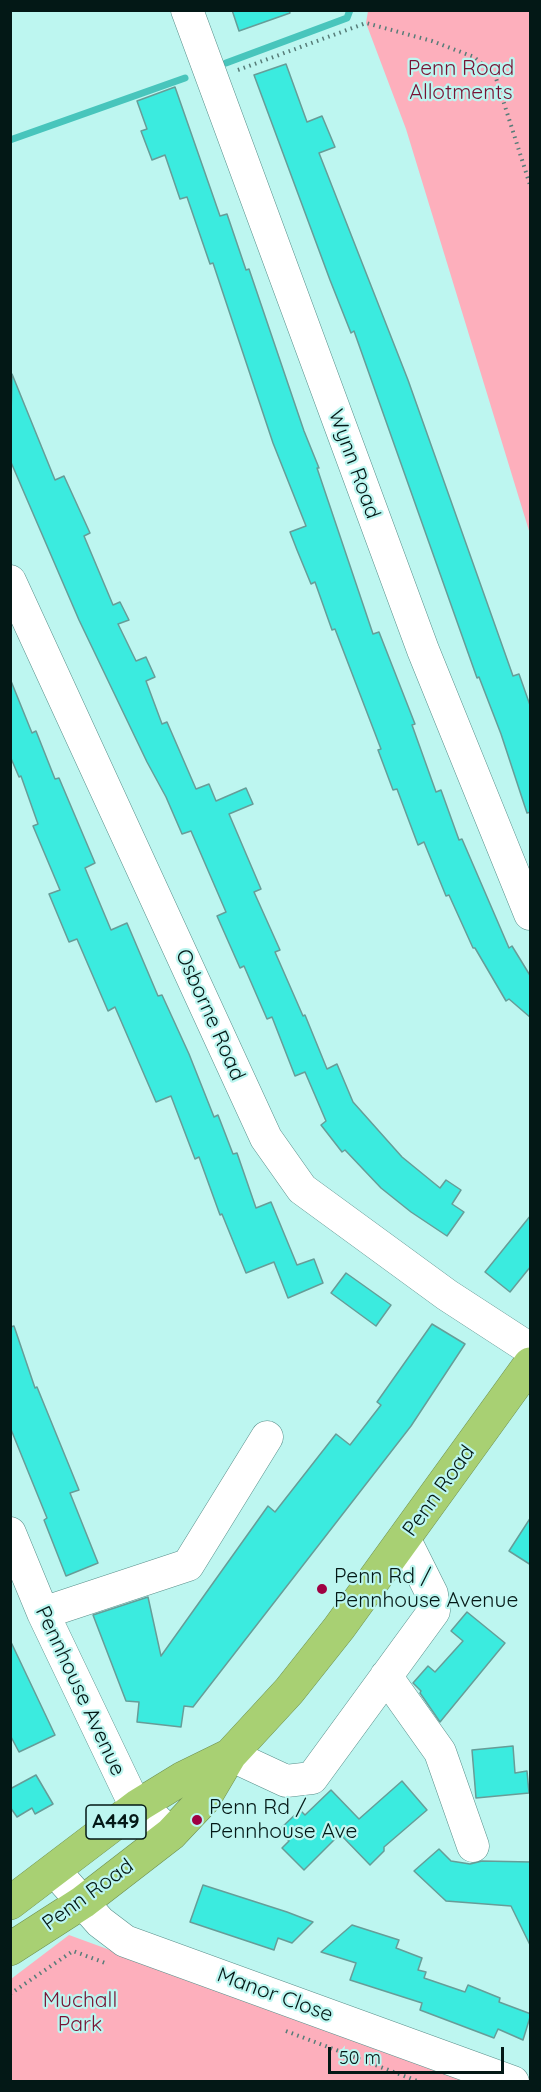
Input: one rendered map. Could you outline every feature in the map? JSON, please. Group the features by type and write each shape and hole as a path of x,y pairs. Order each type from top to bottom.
{"highway":[{"name":"Penn Road","path":"10,1950 82,1902 171,1834 204,1799 230,1755 289,1691 531,1364"},
{"name":"Penn Road","path":"10,1903 139,1805 183,1778 230,1755"}],"street":[{"name":"Wynn Road","path":"187,10 423,650 531,914"},
{"name":"Osborne Road","path":"10,581 266,1138 302,1189 447,1295 531,1349"},
{"path":"43,1613 188,1565 267,1437"},
{"name":"Pennhouse Avenue","path":"10,1533 43,1613 130,1795 171,1834"},
{"path":"230,1755 286,1781 312,1778 434,1611 432,1594 404,1538"},
{"path":"386,1676 440,1752 472,1846"},
{"name":"Manor Close","path":"54,1870 100,1922 125,1941 513,2082"}],"path":[{"path":"212,79 366,23 421,37 474,57 495,75 531,185"},
{"path":"10,1994 73,1951 118,1968"},
{"path":"281,2029 420,2082"}],"green space":[{"name":"Penn Road Allotments","path":"368,11 530,11 530,534 406,129 366,23"},
{"name":"Muchall Park","path":"69,1935 475,2081 11,2082 11,1979"}],"building":[{"path":"232,10 289,10 290,13 239,31"},
{"path":"286,64 307,122 322,116 335,147 319,153 408,380 513,676 519,674 531,708 531,812 527,813 501,734 479,677 477,678 354,331 351,333 330,280 254,75"},
{"path":"175,87 220,216 227,214 246,270 249,269 304,431 319,468 317,468 373,634 379,632 415,724 412,725 436,792 441,790 459,840 462,839 509,948 512,946 531,977 531,1018 509,999 506,1001 473,948 449,895 446,896 424,842 418,845 397,789 393,790 378,750 381,749 335,629 332,630 315,582 311,584 290,532 306,526 273,443 213,263 210,264 187,197 180,199 165,155 152,160 141,131 147,129 137,101"},
{"path":"12,374 55,480 64,476 90,533 84,536 113,605 120,602 129,620 118,624 136,661 146,657 155,677 146,681 162,724 167,722 196,789 209,784 216,801 246,788 253,804 229,814 261,889 254,892 280,950 275,952 303,1016 305,1015 327,1069 337,1064 353,1102 402,1157 440,1188 446,1180 461,1190 452,1204 464,1212 447,1236 381,1188 345,1150 342,1152 321,1125 326,1121 305,1072 295,1076 272,1017 267,1019 244,966 240,968 217,916 226,912 191,831 182,834 79,620 10,460"},
{"path":"11,681 32,733 36,731 55,779 59,778 95,863 85,868 111,930 127,923 158,996 162,995 189,1054 214,1117 218,1115 233,1154 237,1153 256,1208 271,1202 297,1265 314,1259 323,1283 288,1298 274,1262 246,1273 222,1214 220,1215 199,1157 195,1159 171,1096 156,1102 115,1007 108,1011 77,939 69,942 49,894 60,890 33,826 38,824 21,776 19,777 10,756"},
{"path":"531,1215 531,1266 510,1292 485,1272"},
{"path":"346,1273 391,1305 376,1326 331,1293"},
{"path":"432,1324 465,1344 411,1426 193,1707 184,1706 181,1727 137,1722 139,1702 126,1701 93,1615 148,1597 161,1656 268,1506 275,1512 336,1434 350,1445 381,1405 377,1402"},
{"path":"14,1326 35,1388 37,1387 79,1490 70,1493 98,1563 66,1576 44,1520 47,1518 10,1427 10,1327"},
{"path":"531,1517 531,1565 509,1551"},
{"path":"467,1612 505,1643 440,1722 420,1693 421,1691 413,1683 428,1666 435,1672 463,1641 451,1631"},
{"path":"10,1640 55,1735 19,1752 10,1735"},
{"path":"513,1746 515,1773 527,1771 529,1793 476,1798 472,1750"},
{"path":"36,1775 53,1804 35,1814 32,1808 17,1817 10,1807 10,1789"},
{"path":"402,1781 427,1810 384,1847 384,1851 370,1865 340,1834 304,1870 282,1848 289,1841 279,1830 300,1810 305,1815 331,1790 359,1819"},
{"path":"439,1849 451,1861 470,1864 482,1861 531,1862 531,1947 511,1906 446,1901 414,1871"},
{"path":"203,1885 313,1922 292,1943 278,1938 274,1950 190,1922"},
{"path":"352,1925 399,1940 396,1948 422,1958 418,1970 426,1972 424,1978 465,1992 468,1985 500,1998 499,2002 531,2014 523,2040 498,2029 494,2038 420,2010 422,2003 350,1980 356,1963 321,1952"}],"waterway":[{"path":"226,63 347,18 350,10"},
{"path":"10,140 185,78"}],"place":[{"name":"Penn Rd / Pennhouse Avenue","path":"322,1589"},
{"name":"Penn Rd / Pennhouse Ave","path":"197,1820"}]}
